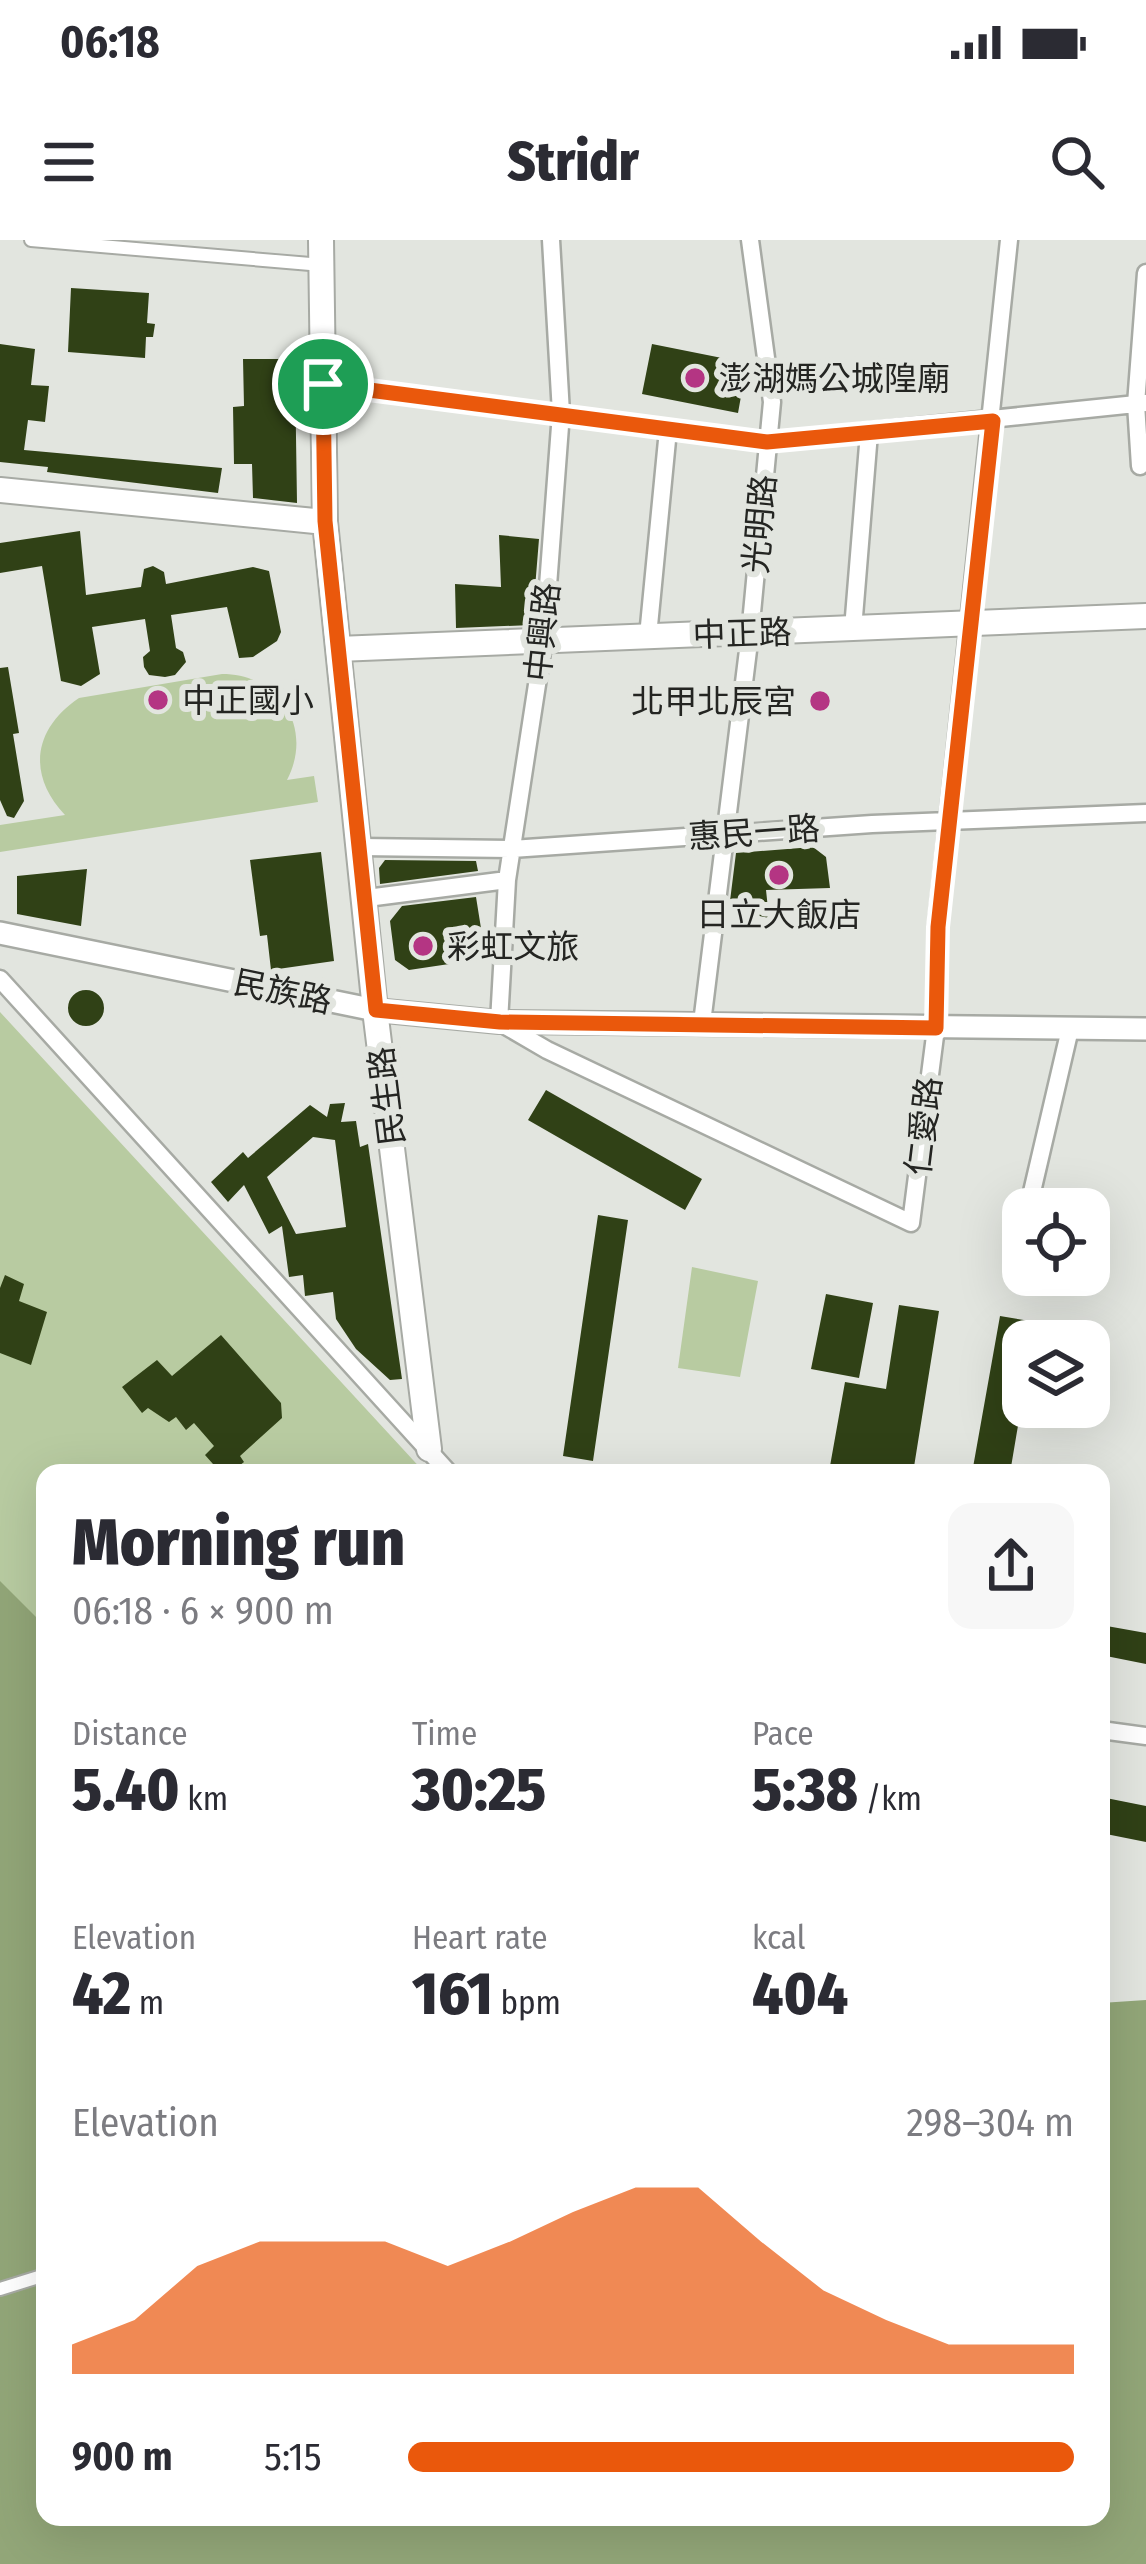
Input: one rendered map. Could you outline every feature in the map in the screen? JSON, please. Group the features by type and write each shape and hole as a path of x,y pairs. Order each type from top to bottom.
{"main road":[{"name":"民生路","path":"321,253 325,521 376,1010 429,1449"},
{"path":"0,490 325,521"},
{"name":"中正路","path":"338,649 1146,616"}],"street":[{"path":"31,240 321,253"},
{"name":"中興路","path":"500,1022 507,880 544,639 562,413 551,240"},
{"name":"光明路","path":"702,1023 750,634 772,403 750,240"},
{"name":"仁愛路","path":"500,1022 547,1050 911,1223 936,1028 938,927 1009,240"},
{"path":"1140,466 1146,272"},
{"path":"323,384 767,442 1141,404"},
{"path":"648,636 668,430"},
{"path":"853,629 868,433"},
{"name":"惠民一路","path":"361,847 512,848 872,824 1146,813"},
{"path":"367,898 507,880"},
{"name":"民族路","path":"0,933 376,1010 500,1022 1146,1029"},
{"path":"0,979 442,1464"},
{"path":"1033,1188 1070,1029"},
{"path":"1110,1731 1146,1736"},
{"path":"0,2289 36,2278"}],"shaded area":[{"path":"222,674 260,683 286,707 296,742 287,780 314,776 318,802 0,852 0,825 65,815 45,784 40,753 44,738 64,710 79,698"},
{"path":"0,1012 417,1464 36,1464 36,2304 0,2310"},
{"path":"692,1267 758,1281 740,1377 678,1368"},
{"path":"0,1581 36,1617 36,2526 1110,2526 1110,2002 1146,2000 1146,2564 0,2564"}],"building":[{"path":"71,288 149,293 147,323 155,324 153,337 146,337 145,358 68,352"},
{"path":"0,344 35,349 31,385 49,386 45,422 28,420 24,450 222,468 218,493 0,462"},
{"name":"澎湖媽公城隍廟","path":"652,344 747,363 738,413 642,394"},
{"path":"243,359 288,359 288,371 295,371 297,503 253,498 252,464 234,464 233,407 244,406"},
{"path":"80,531 86,595 141,587 144,569 153,566 164,572 166,584 253,567 269,571 281,632 277,641 253,657 239,658 227,607 171,615 176,648 186,662 175,675 165,677 149,675 144,667 143,657 150,651 145,619 92,627 100,674 81,686 61,681 42,566 0,573 0,543"},
{"path":"499,535 539,539 532,625 456,628 455,584 501,587"},
{"path":"8,667 24,801 14,818 7,816 0,800 0,668"},
{"name":"日立大飯店","path":"813,847 826,857 830,888 766,890 769,918 729,909 736,853"},
{"path":"321,852 334,961 271,970 267,935 260,936 250,860"},
{"path":"385,860 476,861 478,871 380,884 379,868"},
{"path":"87,869 81,926 17,914 17,876"},
{"path":"476,897 484,947 476,960 409,970 395,960 390,921 402,906"},
{"path":"86,990 99,995 104,1008 99,1021 86,1026 73,1021 68,1008 73,995"},
{"path":"546,1090 702,1179 685,1210 528,1120"},
{"path":"345,1103 341,1122 356,1121 360,1147 368,1144 402,1379 390,1380 356,1349 336,1319 333,1292 305,1296 303,1275 289,1277 282,1226 269,1234 244,1185 228,1202 211,1182 243,1152 248,1158 310,1105 327,1117 330,1104","holes":["313,1137 335,1140 346,1227 296,1234 267,1177"]},
{"path":"598,1215 628,1220 593,1461 563,1456"},
{"path":"5,1275 24,1284 19,1301 47,1312 31,1365 0,1353 0,1288"},
{"path":"826,1294 873,1303 859,1378 811,1369"},
{"path":"899,1305 939,1311 914,1464 830,1464 845,1382 886,1389"},
{"path":"1000,1316 1024,1320 1002,1320 1002,1428 1018,1428 1012,1464 974,1464"},
{"path":"221,1335 281,1403 282,1418 240,1456 241,1464 213,1464 205,1455 214,1446 194,1423 186,1430 176,1417 169,1422 148,1408 142,1413 122,1387 157,1360 172,1376"},
{"path":"1110,1627 1146,1633 1146,1664 1110,1657"},
{"path":"1110,1799 1146,1806 1146,1842 1110,1835"}],"place":[{"name":"澎湖媽公城隍廟","path":"695,378"},
{"name":"中正國小","path":"158,700"},
{"name":"北甲北辰宮","path":"820,701"},
{"name":"日立大飯店","path":"779,875"},
{"name":"彩虹文旅","path":"423,946"}],"route":[{"path":"323,384 767,442 993,421 938,927 936,1028 500,1022 376,1010 325,521 323,384"}]}
